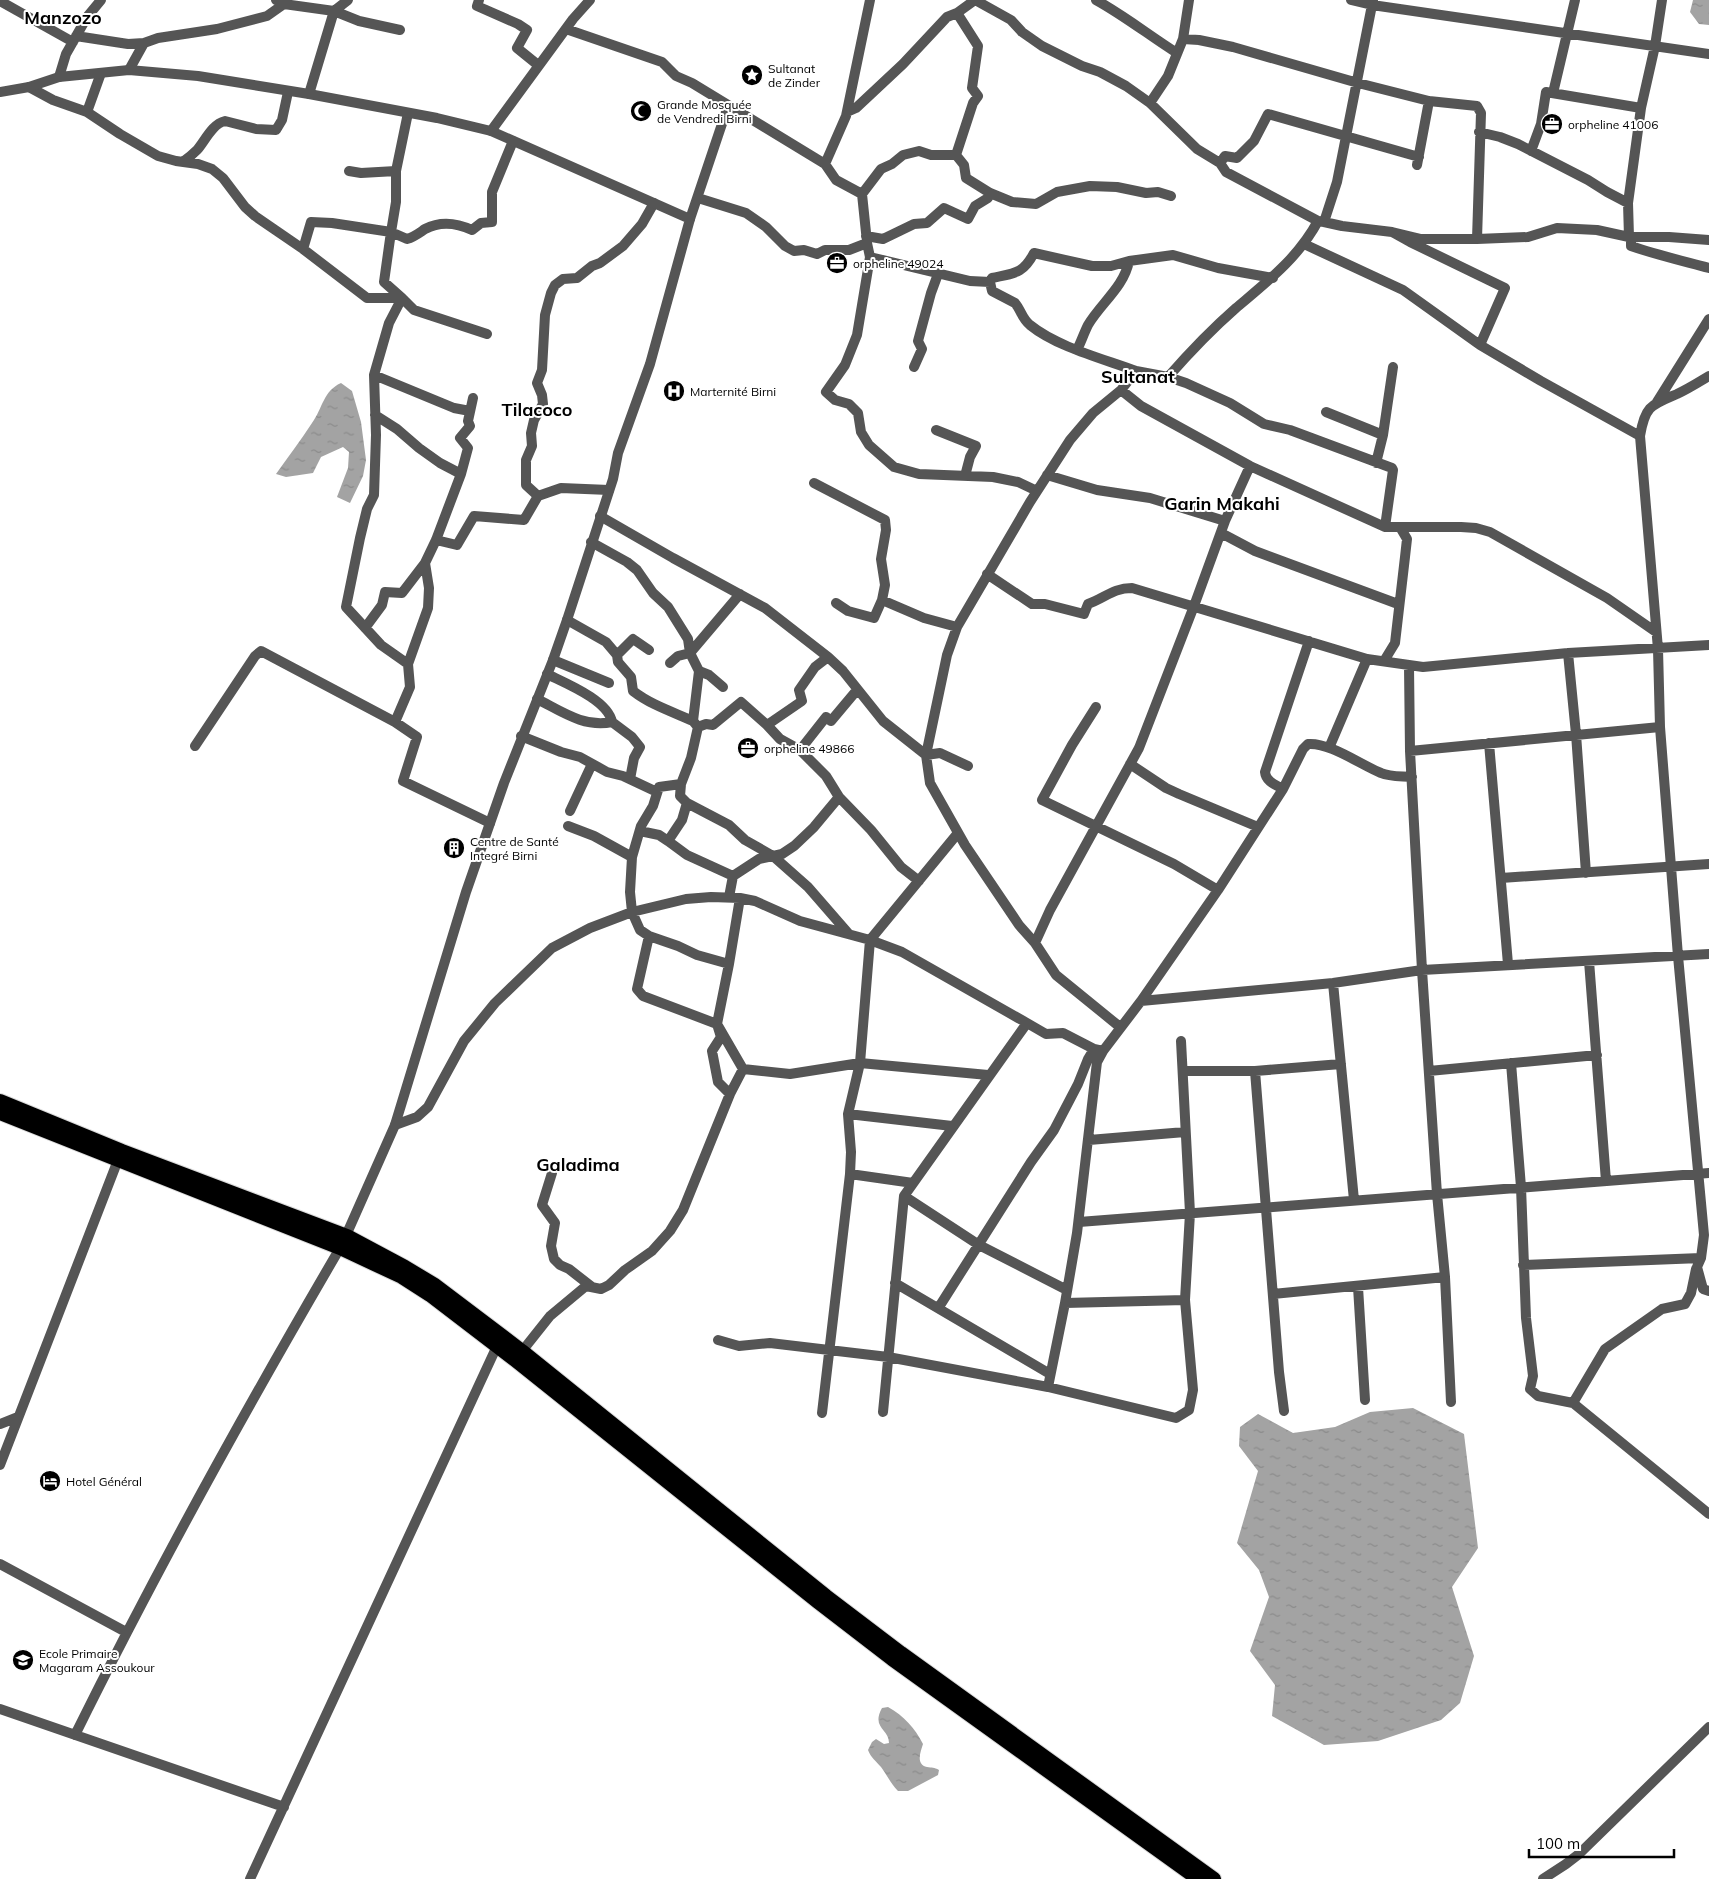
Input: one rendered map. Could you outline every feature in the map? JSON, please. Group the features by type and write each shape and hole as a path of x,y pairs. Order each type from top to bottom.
{"highway":[{"path":"0,1102 343,1242 482,1326 818,1602 892,1659 1198,1879"},
{"path":"0,1113 118,1160 343,1242"},
{"path":"482,1326 497,1346 519,1356 909,1659 1214,1879"}],"street":[{"path":"59,77 66,54 87,17 101,0"},
{"path":"309,94 334,11 348,0"},
{"path":"479,0 477,6 518,24 527,30 517,48 538,65"},
{"path":"491,131 538,65 590,0"},
{"path":"825,164 847,112 870,0"},
{"path":"847,112 856,108 903,64 947,17 957,13 975,0 1011,20 1022,32 1042,46 1126,86 1150,103 1196,149 1220,163 1226,172 1321,222 1392,232 1420,239 1528,237 1557,228 1597,230 1630,237 1709,240"},
{"path":"1096,0 1130,20 1140,30 1177,54"},
{"path":"1150,103 1168,76 1184,40 1189,0"},
{"path":"1351,0 1709,54"},
{"path":"1554,93 1575,0"},
{"path":"1662,0 1655,46 1641,108 1628,202 1631,246 1655,255 1672,257 1709,268"},
{"path":"0,2 75,39 128,44 144,43 158,38 217,29 266,16 280,2 334,11 358,21 400,30"},
{"path":"1168,377 1190,352 1235,309 1274,278 1321,222 1337,182 1373,3"},
{"path":"956,155 973,103 978,96 972,88 978,46 957,13"},
{"path":"566,29 662,62 676,76 692,83 825,164 836,180 862,194"},
{"path":"1184,40 1199,40 1226,45 1358,83 1429,100 1477,106 1480,113 1477,239"},
{"path":"129,70 144,43"},
{"path":"0,92 29,87 59,77 129,70 198,76 309,94 491,131 690,219"},
{"path":"87,112 101,73"},
{"path":"29,87 54,100 87,112 158,156 198,164 216,172 255,216 303,249 367,298 402,298"},
{"path":"184,161 197,150 221,122 225,121 256,129 276,130 282,120 288,92"},
{"path":"1532,151 1541,124 1546,92 1641,108"},
{"path":"1220,163 1225,156 1238,158 1254,141 1268,114 1346,136 1418,161 1429,100"},
{"path":"75,1735 126,1632 296,1323 343,1242 395,1125 466,892 521,736 553,660 567,620 609,490 618,453 650,364 690,219 728,106"},
{"path":"408,113 396,171 396,202 384,282 414,310 487,334"},
{"path":"1479,132 1500,137 1532,151 1628,202"},
{"path":"303,249 311,222 332,222 391,232 407,239 438,224 462,226 472,230 481,223 492,222 492,192 513,141"},
{"path":"956,155 931,156 920,151 903,154 892,164 881,170 862,194 866,239 870,257 857,335 845,365 826,392 836,400 849,404 858,413 861,432 869,445 894,467 919,474 993,477 1018,482 1037,491"},
{"path":"956,155 964,165 966,178 990,194 1012,202 1036,204 1057,192 1090,186 1118,187 1146,193 1158,192 1171,196"},
{"path":"349,171 361,173 396,171"},
{"path":"698,198 746,213 766,227 785,246 794,250 804,250 816,254 826,250 848,250 866,239 884,239 914,224 927,223 944,208 968,219 975,206 988,198 990,194"},
{"path":"538,496 526,485 526,460 532,446 531,434 534,420 543,404 538,383 542,370 545,315 551,293 555,285 563,279 577,278 623,246 642,224 654,203"},
{"path":"1392,232 1505,288 1480,345"},
{"path":"1304,244 1403,290 1480,345 1640,436"},
{"path":"990,282 992,278 1011,274 1027,267 1034,253 1092,266 1111,266 1129,261 1173,255 1218,268 1274,278"},
{"path":"870,257 970,281 990,282"},
{"path":"1077,350 1089,324 1121,282 1128,269 1129,261"},
{"path":"914,367 922,349 918,341 931,292 938,274"},
{"path":"990,282 992,291 1015,303 1020,314 1030,325 1077,350 1136,371 1168,377 1186,383 1230,403 1264,424 1290,430 1392,468 1385,527"},
{"path":"402,298 390,323 374,375 374,496 365,519 353,566 346,607 381,645 408,664"},
{"path":"1573,1403 1605,1348 1662,1309 1685,1304 1691,1293 1704,1235 1678,956 1660,727 1658,649 1640,436 1643,420 1657,402 1709,319"},
{"path":"1376,463 1383,434 1393,367"},
{"path":"1120,1027 1056,975 1035,943 1019,924 958,833 930,783 926,754 948,655 957,627 1037,491 1070,440 1093,413 1121,390 1136,371"},
{"path":"374,375 454,408 470,411"},
{"path":"1657,402 1679,393 1709,376"},
{"path":"1121,390 1140,406 1250,466 1385,527 1461,527 1476,528 1490,532 1607,598 1656,632"},
{"path":"365,628 382,605 385,592 402,593 425,563 436,540 461,474 468,448 460,438 470,426 468,421 473,398"},
{"path":"1326,412 1383,434"},
{"path":"375,415 397,429 433,458 461,474"},
{"path":"936,430 976,446 970,457 965,476"},
{"path":"1035,943 1050,910 1130,764 1148,725 1225,521 1250,466"},
{"path":"1047,475 1096,490 1150,498 1225,521"},
{"path":"814,484 885,520 886,530 881,558 885,585 882,600 874,618 848,610 836,603"},
{"path":"436,540 457,545 474,516 524,520 538,496 561,488 609,490"},
{"path":"600,516 765,608 828,656 844,671 883,721 926,754 940,753 968,766"},
{"path":"1384,661 1395,643 1407,539 1400,527"},
{"path":"1221,533 1256,550 1398,604"},
{"path":"591,542 627,562 636,570 653,593 668,607 688,639 690,653 700,671 692,758 681,784 680,796 687,803 729,825 745,840 773,856 808,887 848,933"},
{"path":"395,722 410,687 408,664 428,608 429,588 425,563"},
{"path":"987,574 1026,601 1084,614 1088,604 1102,599 1111,592 1121,588 1132,588 1367,659 1409,666 1422,667 1568,654 1709,646"},
{"path":"670,663 678,656 690,653 740,594"},
{"path":"882,600 924,618 957,627"},
{"path":"567,620 606,642 618,662 631,677 633,691 650,703 696,724 713,725 741,702 767,724 780,739 800,750 826,776 840,797 871,830 900,867 919,881"},
{"path":"616,656 633,639 650,650"},
{"path":"1283,789 1267,779 1265,772 1309,641"},
{"path":"195,746 255,656 261,651 395,722 417,737 403,781 490,823"},
{"path":"1568,654 1586,873"},
{"path":"767,724 802,700 799,690 815,667 828,656"},
{"path":"1330,748 1367,659"},
{"path":"553,660 608,683"},
{"path":"1409,666 1410,751 1422,970 1437,1194 1445,1277 1451,1402"},
{"path":"700,671 708,674 724,687"},
{"path":"547,674 594,698 611,718 612,722 632,737 640,747 634,758 630,779"},
{"path":"800,750 826,717 831,721 857,690"},
{"path":"537,699 584,722 594,724 612,722"},
{"path":"1096,707 1072,745 1042,800 1174,864 1218,890"},
{"path":"1410,751 1660,727"},
{"path":"521,736 561,752 580,757 607,772 630,779 657,792"},
{"path":"938,1307 1031,1162 1054,1130 1078,1084 1088,1059 1120,1027 1141,1001 1218,890 1283,789 1303,749 1308,744 1314,743 1330,748 1383,774 1412,777"},
{"path":"1489,743 1508,964"},
{"path":"570,811 592,764"},
{"path":"1130,764 1179,794 1258,827"},
{"path":"681,784 662,785 659,787 653,806 640,831 632,857 630,892 632,912 640,930 649,936 697,955 729,964"},
{"path":"733,876 759,859 782,854 794,846 814,827 840,797"},
{"path":"668,841 682,820 687,803"},
{"path":"568,826 594,836 632,857"},
{"path":"640,831 659,835 688,855 733,876"},
{"path":"822,1413 850,1174 851,1152 848,1114 860,1062 870,940 958,833"},
{"path":"1501,878 1709,864"},
{"path":"730,1094 718,1082 712,1051 721,1037 717,1024 729,964 734,898 733,876"},
{"path":"395,1125 417,1117 428,1107 464,1041 495,1003 552,948 590,928 632,912 686,899 734,898 768,906 800,921 870,940 902,952 1046,1034 1063,1033 1098,1050"},
{"path":"649,936 637,989 643,996 717,1024 743,1069"},
{"path":"1141,1001 1333,983 1422,970 1709,954"},
{"path":"1589,961 1606,1181"},
{"path":"1333,983 1354,1200"},
{"path":"883,1412 904,1196 988,1075 1000,1063 1027,1023"},
{"path":"718,1340 739,1346 770,1343 888,1357 1048,1388 1176,1418 1189,1410 1193,1390 1184,1300 1190,1213 1180,1041"},
{"path":"1048,1388 1068,1290 1079,1222 1098,1050"},
{"path":"1429,1071 1597,1054"},
{"path":"743,1069 790,1074 860,1062 988,1075"},
{"path":"1511,1063 1521,1187 1526,1318 1532,1376 1530,1389 1538,1396 1573,1403 1709,1514"},
{"path":"1183,1071 1255,1070 1342,1064"},
{"path":"519,1356 550,1316 586,1286 601,1289 609,1285 625,1270 643,1258 670,1231 680,1217 730,1094 743,1069"},
{"path":"1255,1070 1284,1411"},
{"path":"848,1114 952,1126"},
{"path":"1089,1140 1185,1132"},
{"path":"0,1465 118,1160"},
{"path":"1079,1222 1709,1172"},
{"path":"552,1173 542,1205 555,1224 551,1246 554,1258 560,1265 569,1269 593,1288"},
{"path":"850,1174 913,1182"},
{"path":"904,1196 979,1245 1068,1290"},
{"path":"1523,1265 1699,1262"},
{"path":"1699,1262 1703,1289 1709,1291"},
{"path":"1273,1294 1445,1277"},
{"path":"895,1283 1050,1374"},
{"path":"1358,1287 1365,1400"},
{"path":"1065,1303 1184,1300"},
{"path":"250,1879 497,1346"},
{"path":"0,1424 18,1417"},
{"path":"0,1564 126,1632"},
{"path":"0,1709 284,1808"},
{"path":"1544,1879 1579,1854 1709,1727"}],"water":[{"path":"1693,0 1709,0 1709,25 1699,24 1690,12"},
{"path":"341,383 352,391 361,422 366,460 363,476 350,503 337,497 348,468 349,452 343,447 321,457 313,473 286,477 276,474 316,417 327,395 335,386"},
{"path":"1413,1408 1464,1434 1478,1548 1452,1587 1474,1656 1460,1703 1441,1720 1378,1741 1324,1745 1272,1716 1275,1685 1250,1651 1269,1597 1259,1570 1237,1543 1258,1471 1239,1446 1240,1427 1258,1414 1293,1433 1335,1427 1370,1412"},
{"path":"888,1707 904,1718 920,1738 923,1744 920,1754 921,1763 927,1767 939,1770 938,1775 908,1791 898,1791 868,1750 876,1739 884,1744 889,1743 878,1720 882,1708"}],"place":[{"name":"Sultanat de Zinder","path":"752,75"},
{"name":"Grande Mosquée de Vendredi Birni","path":"641,111"},
{"name":"orpheline 41006","path":"1552,124"},
{"name":"orpheline 49024","path":"837,263"},
{"name":"Marternité Birni","path":"674,391"},
{"name":"orpheline 49866","path":"748,748"},
{"name":"Centre de Santé Integré Birni","path":"454,848"},
{"name":"Hotel Général","path":"50,1481"},
{"name":"Ecole Primaire Magaram Assoukour","path":"23,1660"}],"district":[{"name":"Manzozo","path":"63,17"},
{"name":"Sultanat","path":"1138,376"},
{"name":"Tilacoco","path":"537,409"},
{"name":"Garin Makahi","path":"1222,503"},
{"name":"Galadima","path":"578,1164"}]}
